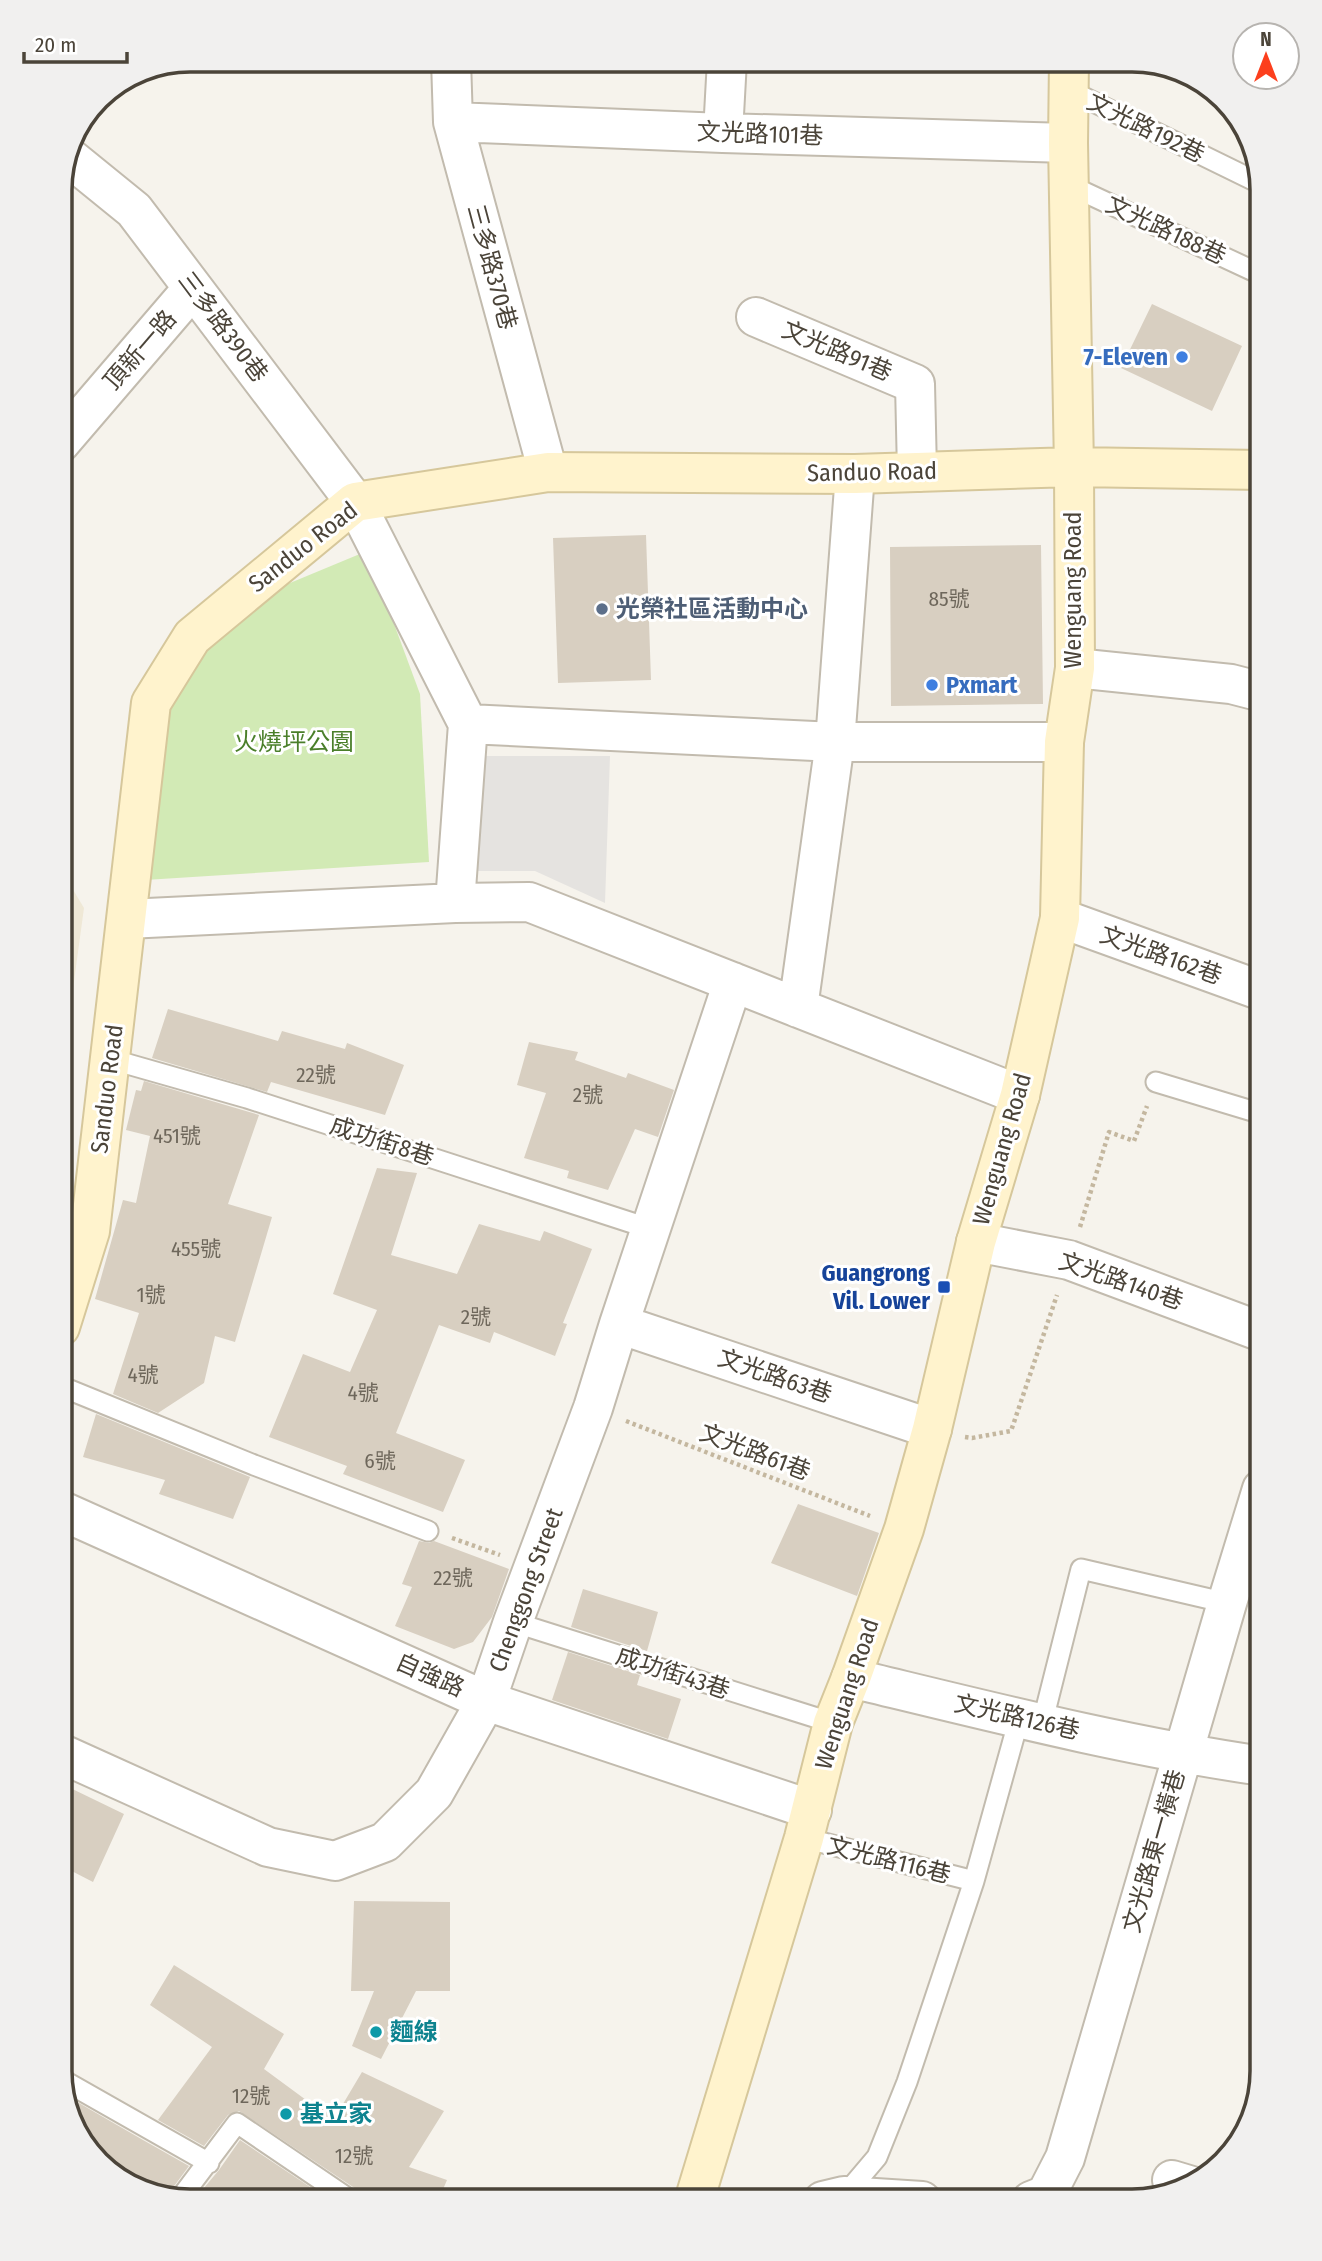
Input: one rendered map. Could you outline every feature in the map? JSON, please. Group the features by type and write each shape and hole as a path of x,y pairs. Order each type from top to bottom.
{"street":[{"name":"三多路370巷","path":"451,72 453,122 548,472"},
{"path":"723,133 726,72"},
{"name":"Wenguang Road","path":"698,2189 808,1824 833,1723 904,1529 932,1429 976,1242 1020,1095 1060,918 1064,742 1074,668 1069,75"},
{"name":"文光路101巷","path":"453,122 1068,143"},
{"name":"三多路390巷","path":"74,172 134,210 355,502 468,724"},
{"name":"頂新一路","path":"72,429 193,288"},
{"name":"文光路91巷","path":"756,317 915,384 917,472"},
{"name":"Sanduo Road","path":"72,1288 90,1231 151,703 192,637 355,502 548,472 855,474 1074,467 1250,470"},
{"path":"798,1008 835,742 855,474"},
{"path":"1074,668 1231,684 1250,689"},
{"path":"455,903 468,724 835,742 1064,742"},
{"path":"127,919 455,903 529,902 1020,1095"},
{"name":"文光路162巷","path":"1060,918 1250,987"},
{"name":"Chenggong Street","path":"72,1759 268,1846 335,1861 385,1842 434,1793 486,1701 593,1408 733,982"},
{"name":"文光路140巷","path":"976,1242 1069,1259 1250,1327"},
{"name":"文光路63巷","path":"619,1324 932,1429"},
{"name":"自強路","path":"72,1515 486,1701 808,1824"},
{"name":"文光路東一橫巷","path":"1049,2189 1065,2158 1250,1528"},
{"name":"文光路126巷","path":"851,1678 1182,1754 1250,1764"}],"lane":[{"name":"文光路192巷","path":"1069,75 1249,177"},
{"name":"文光路188巷","path":"1069,185 1250,269"},
{"name":"成功街8巷","path":"110,1059 247,1098 651,1229"},
{"path":"1156,1082 1250,1110"},
{"path":"72,1391 254,1465 428,1531"},
{"path":"844,2189 877,2157 906,2082 1082,1569 1227,1603"},
{"name":"成功街43巷","path":"513,1622 833,1723"},
{"name":"文光路116巷","path":"808,1824 974,1881"},
{"path":"73,2086 209,2163"},
{"path":"188,2189 237,2123 334,2189"}],"path":[{"name":"文光路61巷","path":"593,1408 904,1529"},
{"path":"428,1531 535,1566"}],"shaded area":[{"path":"473,756 610,756 605,903 535,871 464,871"},
{"path":"72,888 84,908 72,996"}],"green space":[{"name":"火燒坪公園","path":"367,551 420,694 429,862 145,880 163,719 223,620 290,583"}],"building":[{"name":"7-Eleven","path":"1152,304 1242,346 1212,411 1121,368"},
{"name":"光榮社區活動中心","path":"646,535 651,680 558,683 553,538"},
{"path":"1041,545 1043,704 891,706 890,547"},
{"path":"168,1009 278,1041 282,1031 345,1049 347,1043 404,1065 385,1115 271,1082 267,1092 152,1058"},
{"path":"529,1042 578,1052 575,1060 626,1078 628,1073 674,1090 658,1137 635,1129 608,1190 567,1178 569,1171 524,1158 546,1093 517,1085"},
{"path":"144,1081 259,1115 228,1204 272,1217 235,1342 215,1336 204,1383 158,1413 113,1394 139,1313 95,1299 123,1200 136,1203 150,1136 126,1130 136,1090 141,1091"},
{"path":"377,1168 417,1173 391,1255 457,1274 479,1224 540,1241 544,1231 592,1249 563,1323 567,1324 555,1356 494,1332 490,1343 439,1325 396,1433 465,1460 443,1512 343,1474 347,1466 269,1437 303,1354 350,1372 377,1310 333,1294"},
{"path":"96,1414 250,1477 233,1519 159,1494 165,1480 83,1457"},
{"path":"798,1504 879,1533 857,1596 771,1563"},
{"path":"419,1541 434,1541 509,1569 492,1617 473,1642 454,1649 395,1626 412,1587 402,1584"},
{"path":"583,1589 658,1612 647,1651 571,1627"},
{"path":"568,1652 640,1675 637,1685 681,1699 668,1739 552,1700"},
{"path":"72,1789 124,1814 93,1882 72,1871"},
{"path":"354,1901 450,1902 450,1991 416,1991 381,2059 352,2046 374,1991 351,1991"},
{"path":"174,1965 284,2034 264,2069 321,2111 325,2105 337,2114 362,2072 444,2111 409,2167 447,2180 443,2189 356,2189 239,2111 228,2115 204,2146 158,2120 212,2047 150,2005"},
{"path":"76,2101 189,2166 173,2188 137,2177 101,2149 84,2124"},
{"path":"240,2140 313,2189 203,2189"}],"place":[{"name":"7-Eleven","path":"1182,357"},
{"name":"光榮社區活動中心","path":"602,609"},
{"name":"Pxmart","path":"932,685"},
{"name":"Guangrong Vil. Lower","path":"944,1287"},
{"name":"麵線","path":"376,2032"},
{"name":"基立家","path":"286,2114"}]}
